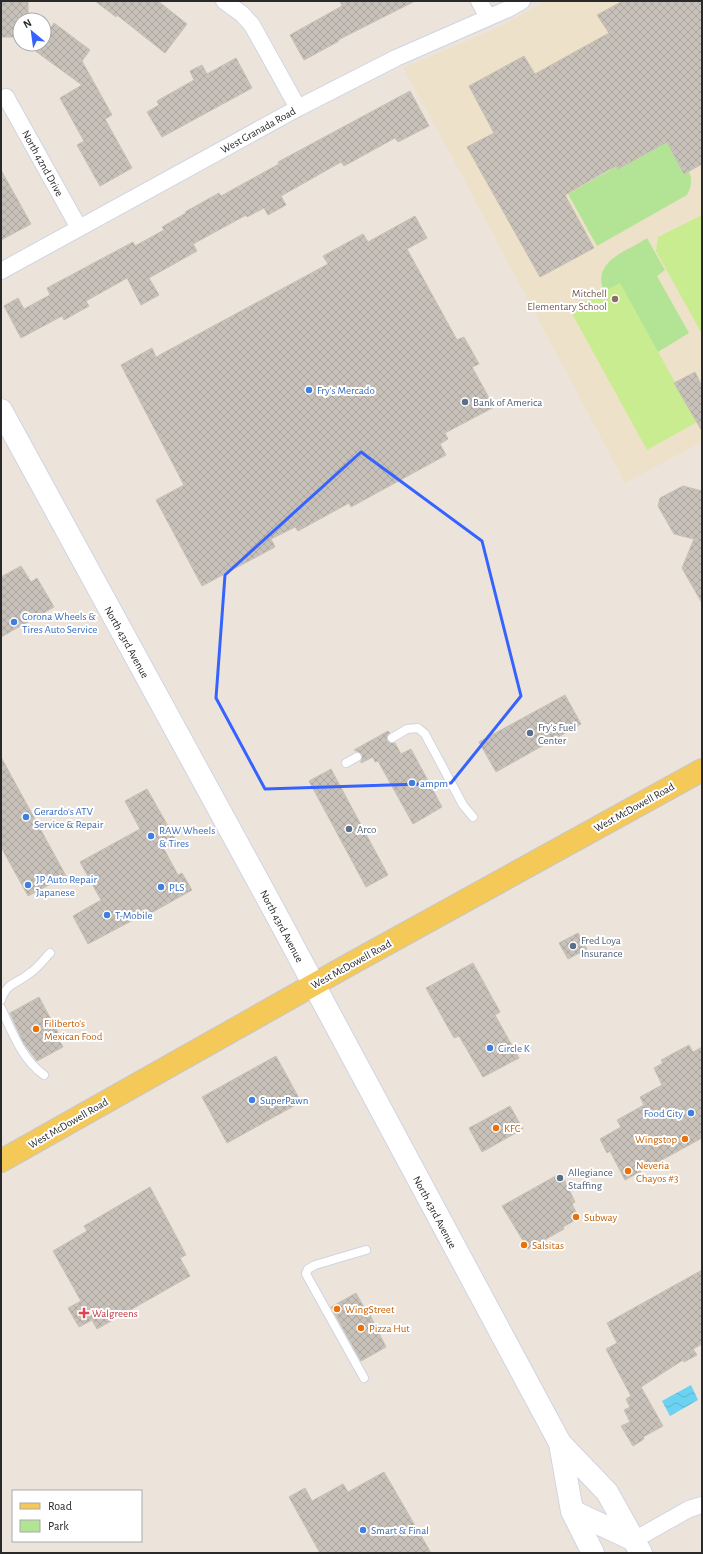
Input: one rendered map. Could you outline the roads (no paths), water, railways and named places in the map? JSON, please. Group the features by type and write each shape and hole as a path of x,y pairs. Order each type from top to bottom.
{"main road":[{"name":"North 43rd Avenue","path":"1,410 314,985 560,1443 607,1492 637,1546"},
{"name":"West McDowell Road","path":"1,1161 314,985 702,770"},
{"name":"North 43rd Avenue","path":"560,1443 572,1511 593,1553"},
{"path":"572,1511 607,1492"},
{"path":"572,1511 637,1546"}],"street":[{"path":"224,1 242,14 252,25 298,108"},
{"path":"479,1 488,17"},
{"name":"West Granada Road","path":"1,271 298,108 396,58 522,1"},
{"name":"North 42nd Drive","path":"6,97 79,228"},
{"path":"637,1546 689,1509 702,1505"}],"lane":[{"path":"392,738 407,729 418,728 424,734 463,805 473,817"},
{"path":"346,763 357,757"},
{"path":"1,1000 4,992 13,983 30,974 50,952"},
{"path":"1,1008 26,1057 34,1068 44,1075"},
{"path":"364,1378 306,1274 308,1269 315,1265 366,1250"}],"water":[{"path":"691,1385 698,1400 670,1416 662,1401"}],"place":[{"name":"Mitchell Elementary School","path":"615,299"},
{"name":"Fry's Mercado","path":"309,390"},
{"name":"Bank of America","path":"465,402"},
{"name":"Corona Wheels & Tires Auto Service","path":"14,622"},
{"name":"Fry's Fuel Center","path":"530,733"},
{"name":"ampm","path":"412,783"},
{"name":"Gerardo's ATV Service & Repair","path":"26,817"},
{"name":"Arco","path":"349,829"},
{"name":"RAW Wheels & Tires","path":"151,836"},
{"name":"JP Auto Repair Japanese","path":"28,885"},
{"name":"PLS","path":"161,887"},
{"name":"T-Mobile","path":"107,915"},
{"name":"Fred Loya Insurance","path":"573,946"},
{"name":"Filiberto's Mexican Food","path":"36,1029"},
{"name":"Circle K","path":"490,1048"},
{"name":"SuperPawn","path":"252,1100"},
{"name":"Food City","path":"691,1113"},
{"name":"KFC","path":"496,1128"},
{"name":"Wingstop","path":"685,1139"},
{"name":"Neveria Chayos #3","path":"628,1171"},
{"name":"Allegiance Staffing","path":"560,1178"},
{"name":"Subway","path":"576,1217"},
{"name":"Salsitas","path":"524,1245"},
{"name":"WingStreet","path":"337,1309"},
{"name":"Walgreens","path":"84,1313"},
{"name":"Pizza Hut","path":"361,1328"},
{"name":"Smart & Final","path":"363,1530"}]}
